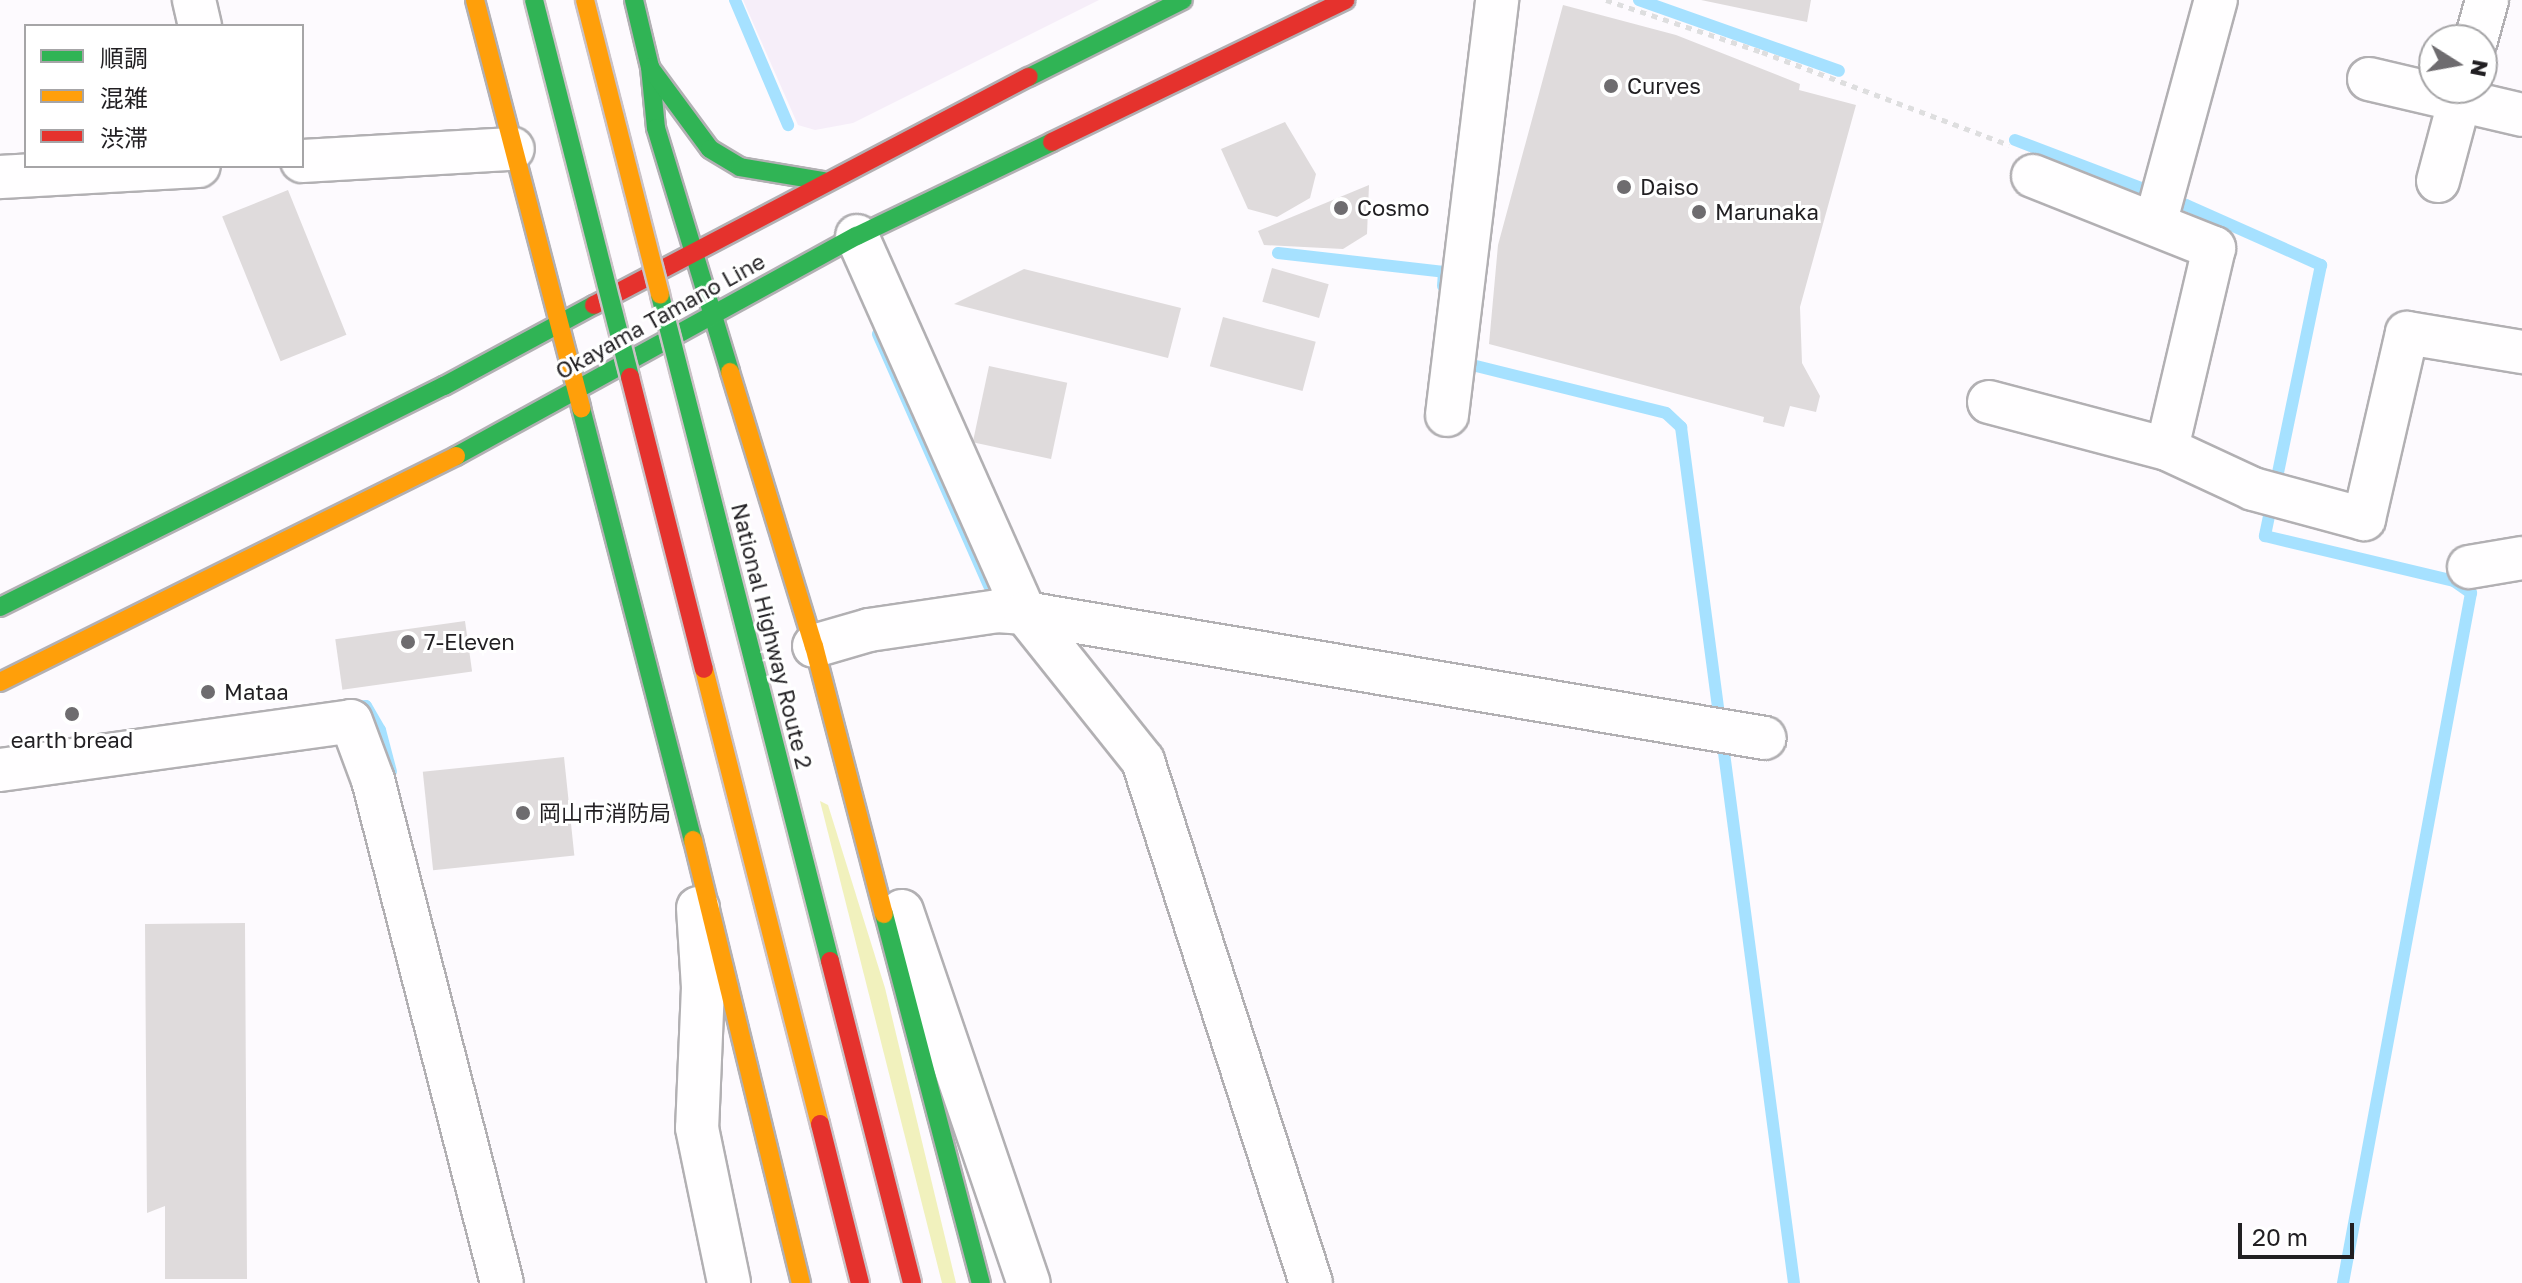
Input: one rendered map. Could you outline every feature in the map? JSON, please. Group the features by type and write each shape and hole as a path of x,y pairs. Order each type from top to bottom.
{"main road":[{"path":"475,0 574,391 698,859 801,1283"},
{"path":"534,0 860,1283"},
{"name":"National Highway Route 2","path":"585,0 912,1283"},
{"path":"634,0 650,67 656,128 691,253 712,311 814,646 981,1283"},
{"name":"Okayama Tamano Line","path":"0,607 559,325 824,181 1183,0"},
{"name":"Okayama Tamano Line","path":"0,682 472,448 712,311 857,236 1346,0"},
{"path":"650,67 710,149 752,170 824,181"}],"street":[{"path":"194,0 200,24"},
{"path":"1447,415 1497,0"},
{"path":"2160,206 2216,0"},
{"path":"2480,24 2487,0"},
{"path":"2369,79 2418,87"},
{"path":"2438,181 2458,104"},
{"path":"2490,104 2522,115"},
{"path":"304,161 513,149"},
{"path":"0,177 163,168"},
{"path":"2033,176 2160,206 2214,248 2167,449"},
{"path":"857,236 1025,613 1143,761 1311,1283"},
{"path":"1989,402 2167,449 2272,494 2364,519 2407,333 2522,352"},
{"path":"2469,567 2522,558"},
{"path":"814,646 869,630 997,611 1025,613 1736,733"},
{"path":"834,718 1029,1283"},
{"path":"0,770 351,721 373,780 502,1283"},
{"path":"698,859 703,987 697,1128 729,1283"}],"path":[{"path":"1606,0 1762,52 2018,149 2033,176"}],"shaded area":[{"path":"743,0 1099,0 853,123 815,130 798,125"}],"green space":[{"path":"820,801 828,805 885,988 956,1283 942,1283"}],"building":[{"path":"1701,0 1811,0 1807,22"},
{"path":"1563,5 1676,35 1800,84 1799,90 1856,105 1800,307 1802,363 1820,396 1816,412 1790,406 1784,427 1763,422 1764,417 1489,344 1498,245"},
{"path":"1285,122 1316,174 1310,198 1277,217 1248,209 1221,149"},
{"name":"Cosmo","path":"1369,185 1367,234 1343,249 1264,245 1258,231"},
{"path":"288,190 346,335 281,361 222,217"},
{"path":"1272,268 1329,284 1319,318 1262,302"},
{"path":"1024,269 1181,308 1168,358 954,304"},
{"path":"1223,317 1316,342 1303,391 1210,366"},
{"path":"989,366 1067,383 1051,459 973,442"},
{"path":"465,621 472,672 342,690 335,639"},
{"path":"564,757 574,855 433,870 423,772"},
{"path":"245,923 247,1279 165,1279 165,1206 147,1213 145,924"}],"waterway":[{"path":"735,0 788,125"},
{"path":"1639,0 1839,71"},
{"path":"2015,140 2186,205 2321,265 2265,536 2454,581 2471,593 2343,1283"},
{"path":"1278,253 1444,272 1443,286"},
{"path":"878,334 989,586"},
{"path":"1460,362 1666,413 1681,427 1794,1283"},
{"path":"352,708 366,706 380,730 391,772"}],"traffic: fast":[{"path":"534,0 630,377"},
{"path":"634,0 650,67 656,128 730,372"},
{"path":"1029,77 1183,0"},
{"path":"651,69 710,149 740,167 824,181"},
{"path":"456,456 857,236 1052,142"},
{"path":"660,295 830,961"},
{"path":"0,607 444,386 594,305"},
{"path":"581,408 693,840"},
{"path":"884,914 981,1283"}],"traffic: slow":[{"path":"475,0 581,408"},
{"path":"585,0 660,295"},
{"path":"730,372 814,646 884,914"},
{"path":"0,682 456,456"},
{"path":"704,669 820,1124"},
{"path":"693,840 801,1283"}],"traffic: jam":[{"path":"1052,142 1346,0"},
{"path":"594,305 1029,77"},
{"path":"630,377 704,669"},
{"path":"830,961 912,1283"},
{"path":"820,1124 860,1283"}],"place":[{"name":"Curves","path":"1611,86"},
{"name":"Daiso","path":"1624,187"},
{"name":"Cosmo","path":"1341,208"},
{"name":"Marunaka","path":"1699,212"},
{"name":"7-Eleven","path":"408,642"},
{"name":"Mataa","path":"208,692"},
{"name":"earth bread","path":"72,714"},
{"name":"岡山市消防局","path":"523,813"}]}
